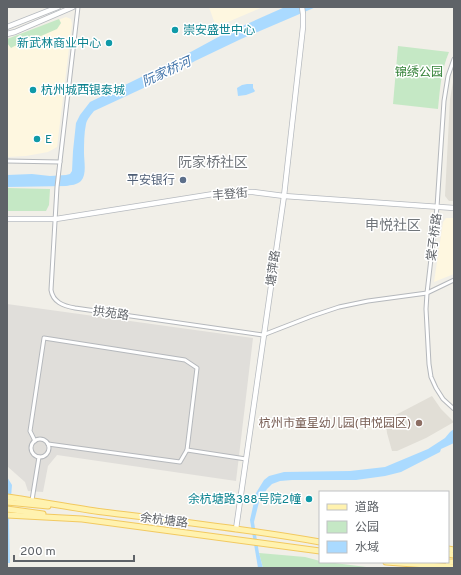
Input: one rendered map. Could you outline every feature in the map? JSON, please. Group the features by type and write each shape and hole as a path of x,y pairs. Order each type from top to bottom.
{"main road":[{"name":"余杭塘路","path":"7,497 15,501 32,500 87,510 236,529 319,542"},
{"path":"7,502 15,501 87,510"},
{"path":"7,509 14,513"},
{"name":"余杭塘路","path":"14,513 82,519 319,551"},
{"path":"7,515 14,513"},
{"path":"400,563 454,567"}],"street":[{"path":"7,27 58,7"},
{"path":"7,34 73,7"},
{"name":"拱苑路","path":"78,7 57,187 51,290 52,296 56,301 62,305 75,308 263,335 339,307 368,301 427,293 454,280"},
{"name":"塘萍路","path":"236,529 284,196 303,27 302,7"},
{"name":"棠子桥路","path":"454,58 448,76 444,101 438,207 426,309 431,377 443,399 454,409"},
{"path":"7,161 60,162"},
{"name":"丰登街","path":"7,219 56,220 226,192 253,192 284,196 454,208"},
{"path":"35,441 30,430 44,338 185,360 197,368 187,450 180,462 48,444 41,439 35,441 32,446 32,451 39,457"},
{"path":"39,457 44,456 48,452 48,444"},
{"path":"187,450 246,458"},
{"path":"32,500 39,457"}],"shaded area":[{"path":"209,7 263,7 216,27"},
{"path":"66,17 71,19 72,24 57,147 48,152 26,156 7,157 7,39"},
{"path":"454,76 454,201 449,201 445,196 450,99"},
{"path":"446,218 454,218 454,274 434,282 443,222"},
{"path":"7,304 253,338 236,481 57,455 48,466 43,492 28,491 25,482 7,466"},
{"name":"杭州市童星幼儿园(申悦园区)","path":"432,396 441,409 454,422 426,438 397,451 392,451 387,433 386,424 388,419"}],"green space":[{"path":"59,19 61,23 57,29 41,36 36,35 11,48 7,43 7,39"},
{"name":"锦绣公园","path":"398,46 449,52 440,87 438,109 393,104"},
{"path":"7,188 50,189 49,205 46,211 7,211"},
{"path":"259,553 305,557 319,561 319,563 335,563 374,568 263,568"}],"water":[{"name":"阮家桥河","path":"285,7 316,7 241,39 195,61 163,79 94,111 86,124 84,142 85,171 81,181 74,185 66,186 7,187 7,175 32,174 50,176 70,174 72,171 76,123 90,102 174,61 222,35"},
{"path":"247,84 253,84 255,91 246,95 238,96 237,88"},
{"path":"454,429 454,443 401,472 356,480 292,480 280,481 272,484 259,502 254,522 263,568 258,568 250,520 256,493 264,480 269,476 284,472 350,471 385,467 428,449 445,438"},
{"path":"7,477 12,485 9,521 10,563 7,563"}],"place":[{"name":"崇安盛世中心","path":"175,30"},
{"name":"新武林商业中心","path":"109,43"},
{"name":"杭州城西银泰城","path":"33,90"},
{"name":"E","path":"37,139"},
{"name":"平安银行","path":"183,180"},
{"name":"杭州市童星幼儿园(申悦园区)","path":"419,423"},
{"name":"余杭塘路388号院2幢","path":"309,499"}],"district":[{"name":"阮家桥社区","path":"213,162"},
{"name":"申悦社区","path":"393,225"}]}
